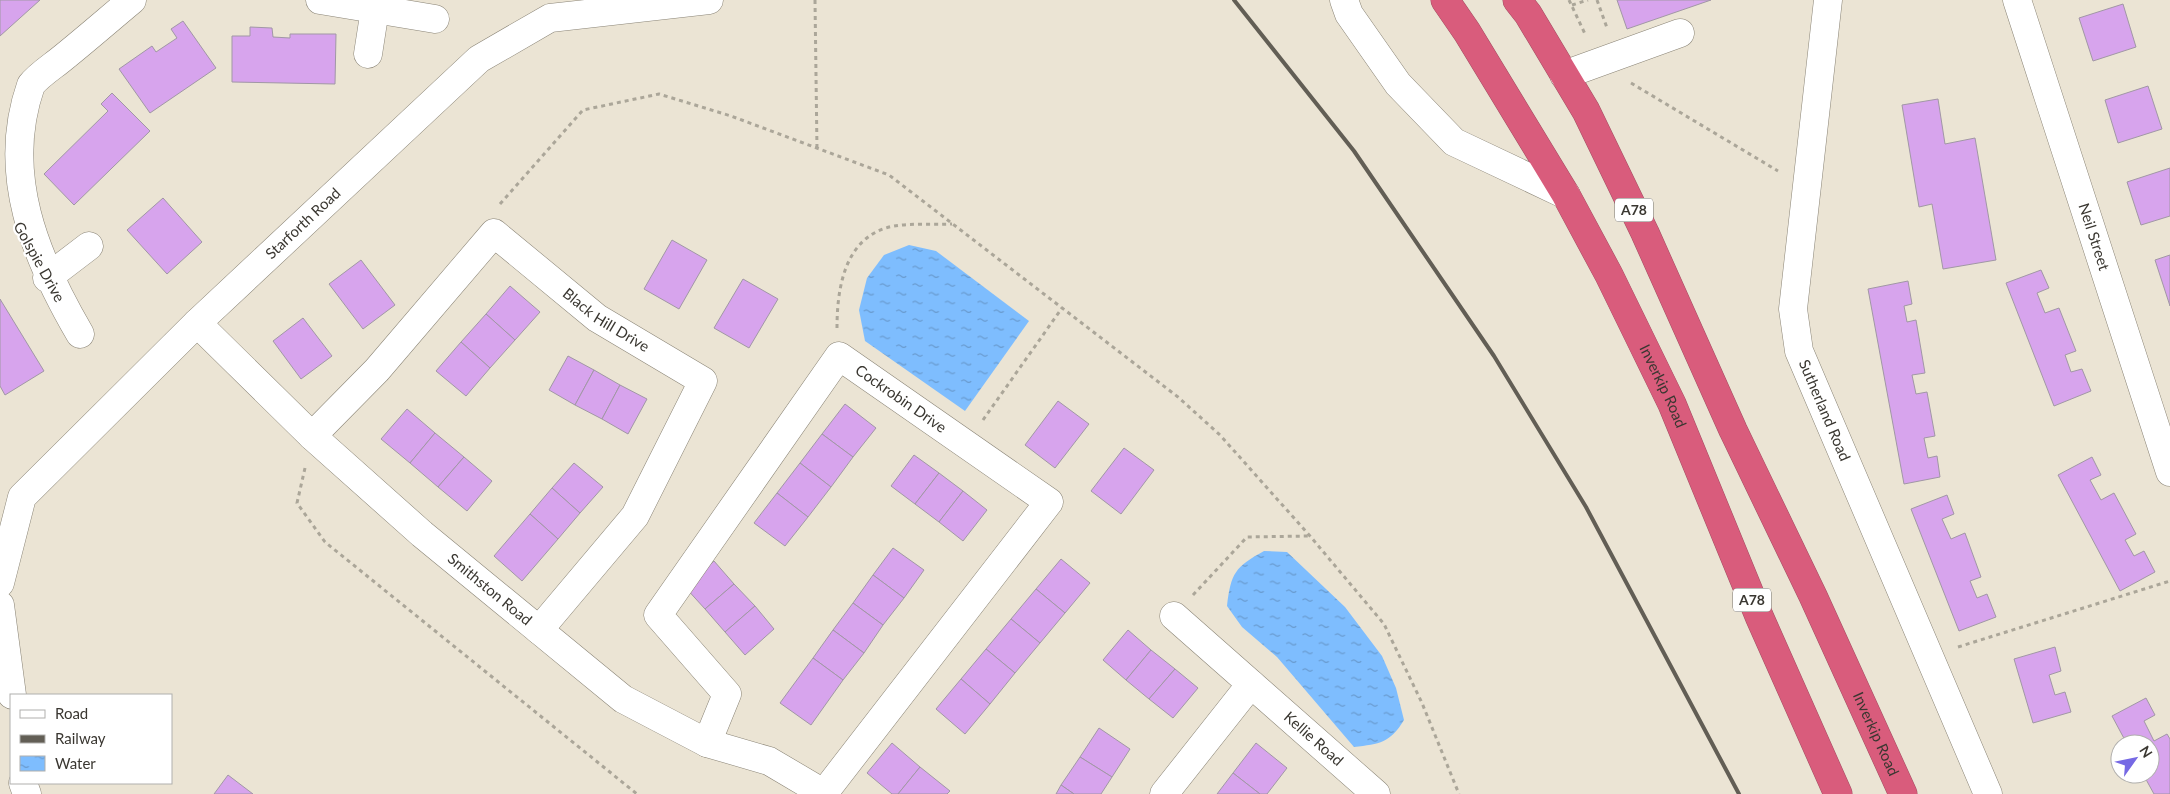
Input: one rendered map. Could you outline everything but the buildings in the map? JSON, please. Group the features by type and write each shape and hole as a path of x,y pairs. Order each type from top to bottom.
{"highway":[{"name":"Inverkip Road","path":"1445,0 1467,32 1566,195 1609,276 1672,404 1759,616 1838,794"},
{"name":"Inverkip Road","path":"1517,0 1528,14 1586,111 1645,233 1733,430 1812,596 1902,794"}],"street":[{"name":"Golspie Drive","path":"80,334 16,224 6,186 4,143 16,109 32,84 132,0"},
{"path":"320,0 435,19"},
{"name":"Starforth Road","path":"0,583 22,497 197,323 478,58 550,18 709,0"},
{"path":"1344,0 1349,14 1398,84 1454,142 1566,195"},
{"name":"Sutherland Road","path":"1828,0 1794,309 1799,351 1931,656 1988,794"},
{"name":"Neil Street","path":"2017,0 2170,472"},
{"path":"368,54 375,8"},
{"path":"1564,75 1680,33"},
{"path":"312,436 378,370 494,233"},
{"name":"Black Hill Drive","path":"494,233 597,318 703,381 635,516 539,630"},
{"path":"47,278 89,246"},
{"name":"Smithston Road","path":"197,323 312,436 422,534 623,699 707,743 769,761 825,794"},
{"name":"Cockrobin Drive","path":"707,743 726,694 658,615 839,356 1049,502 825,794"},
{"path":"0,605 12,694"},
{"name":"Kellie Road","path":"1174,616 1376,794"},
{"path":"1164,794 1251,684"}],"path":[{"path":"816,0 817,150"},
{"path":"1569,0 1597,63"},
{"path":"1572,5 1588,0"},
{"path":"1597,0 1609,34"},
{"path":"1645,92 1806,188"},
{"path":"494,233 496,209 583,110 658,94 731,116 817,150 889,175 1178,397 1220,435 1310,536 1384,624 1422,703 1459,794"},
{"path":"839,356 836,326 839,288 848,260 865,239 893,226 954,224"},
{"path":"966,444 1062,308"},
{"path":"312,436 297,503 326,542 637,794"},
{"path":"1174,616 1247,537 1310,536"},
{"path":"1931,656 2170,581"}],"water":[{"path":"909,245 936,251 1029,321 965,411 865,341 859,310 867,278 884,255"},
{"path":"1264,551 1287,552 1345,607 1382,656 1396,688 1404,720 1389,738 1371,745 1354,747 1277,657 1242,627 1227,606 1230,586 1236,572"}],"railway":[{"path":"1234,0 1354,151 1494,356 1586,507 1739,794"}]}
